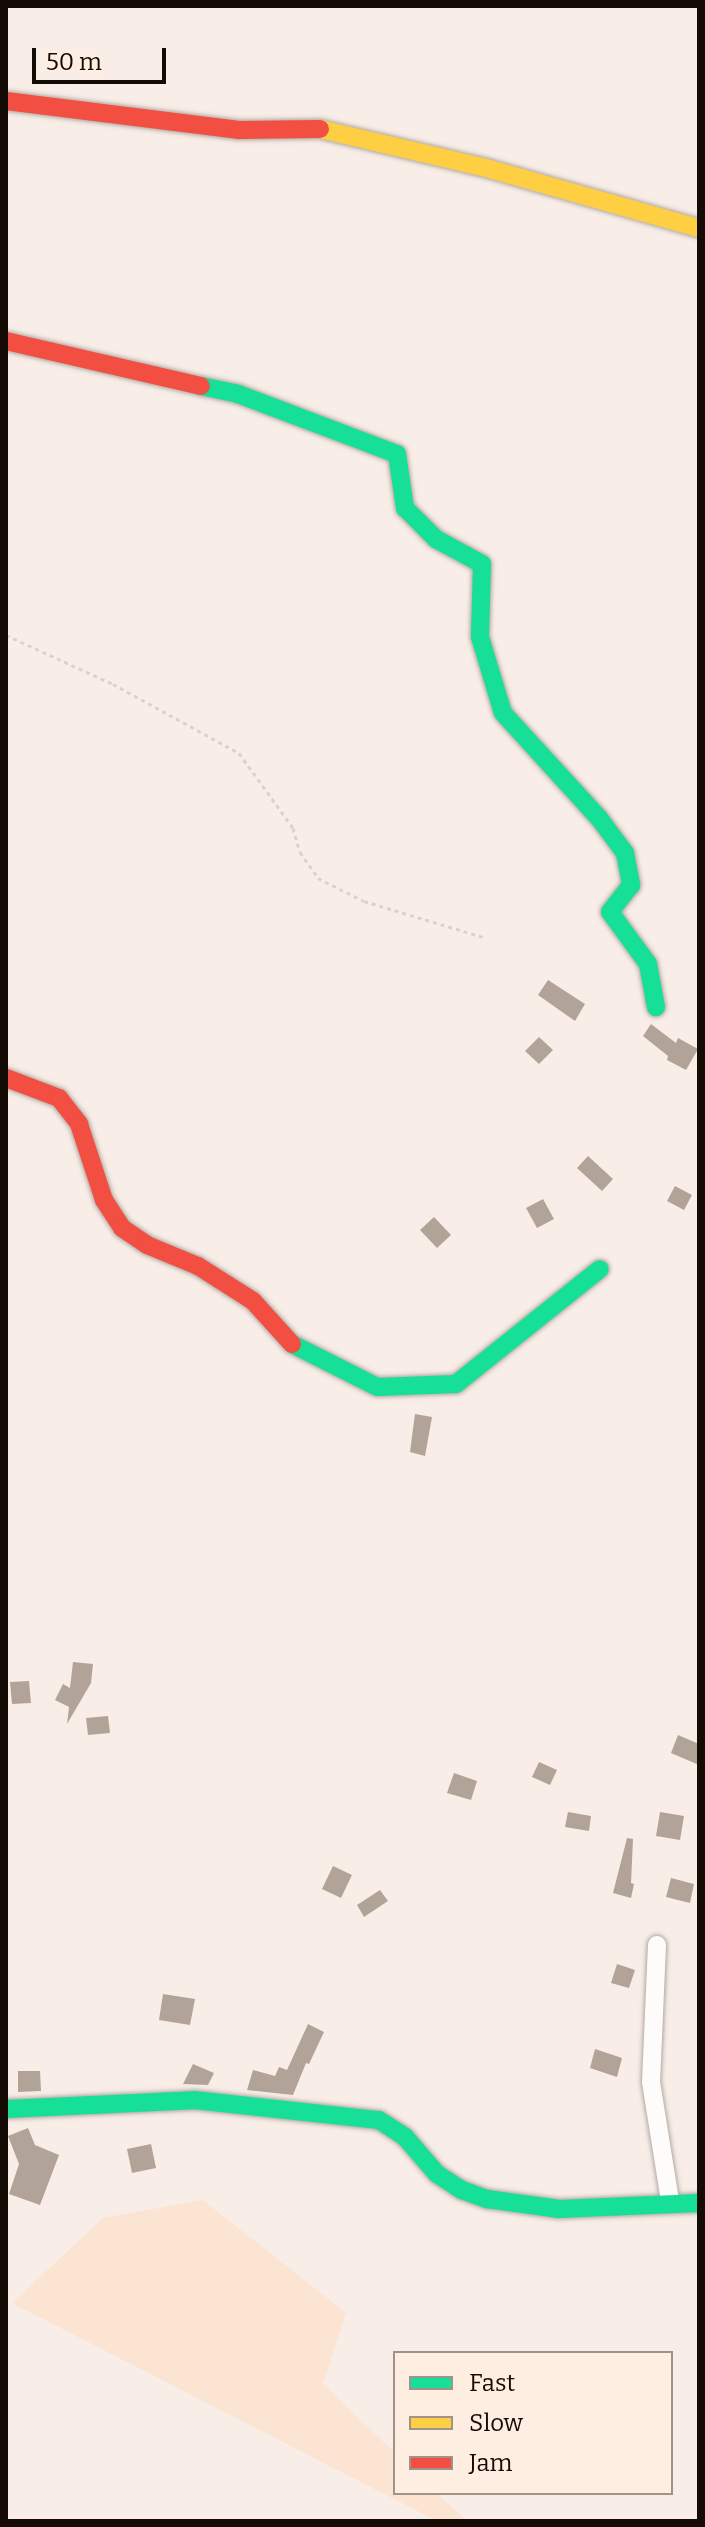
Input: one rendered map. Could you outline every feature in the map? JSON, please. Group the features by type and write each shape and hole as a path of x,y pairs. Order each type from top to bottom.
{"street":[{"path":"6,101 239,130 315,128 338,132 490,169 699,228"},
{"path":"6,341 238,394 397,454 405,508 436,539 482,564 480,637 503,713 599,818 625,853 631,885 610,912 648,964 656,1007"},
{"path":"6,1078 59,1098 79,1124 104,1200 122,1228 147,1245 198,1266 253,1301 296,1349 377,1387 456,1384 600,1269"},
{"path":"657,1945 651,2082 670,2201"},
{"path":"6,2109 194,2100 379,2120 405,2137 437,2174 462,2190 487,2199 559,2209 615,2208 670,2201 699,2203"}],"path":[{"path":"6,635 113,684 239,753 293,828 300,852 318,878 364,901 483,937"}],"shaded area":[{"path":"203,2200 346,2313 323,2384 393,2451 393,2495 439,2495 467,2521 437,2521 12,2303 103,2218"}],"building":[{"path":"548,980 585,1004 575,1021 538,995"},
{"path":"651,1024 676,1043 678,1038 698,1049 686,1070 667,1060 668,1056 643,1036"},
{"path":"539,1037 553,1050 539,1064 525,1051"},
{"path":"588,1156 613,1179 602,1191 577,1168"},
{"path":"675,1186 692,1195 684,1210 667,1201"},
{"path":"543,1199 554,1219 537,1228 526,1208"},
{"path":"434,1217 451,1235 437,1248 420,1230"},
{"path":"415,1414 432,1417 425,1456 410,1452"},
{"path":"73,1662 93,1664 91,1683 67,1724 69,1707 55,1700 63,1684 70,1688"},
{"path":"29,1681 31,1703 12,1704 10,1682"},
{"path":"108,1716 110,1733 88,1735 86,1718"},
{"path":"678,1735 699,1744 699,1765 671,1753"},
{"path":"539,1762 557,1770 550,1785 532,1777"},
{"path":"454,1773 477,1781 471,1800 447,1793"},
{"path":"568,1812 591,1816 589,1831 565,1827"},
{"path":"660,1812 684,1816 680,1840 656,1836"},
{"path":"627,1838 633,1839 631,1883 634,1884 631,1898 613,1893"},
{"path":"333,1866 352,1875 341,1898 322,1889"},
{"path":"671,1878 694,1884 690,1903 666,1897"},
{"path":"380,1890 388,1901 364,1917 357,1905"},
{"path":"617,1964 635,1970 629,1988 611,1983"},
{"path":"163,1994 195,1999 190,2025 159,2020"},
{"path":"308,2024 324,2032 309,2064 306,2063 293,2095 247,2090 253,2070 275,2076 279,2067 287,2070"},
{"path":"595,2049 622,2058 617,2077 590,2068"},
{"path":"193,2064 214,2073 208,2085 183,2084"},
{"path":"18,2071 40,2071 41,2091 18,2092"},
{"path":"28,2128 35,2145 59,2155 40,2205 9,2194 19,2164 8,2136"},
{"path":"151,2144 156,2168 132,2173 127,2149"}],"traffic: fast":[{"path":"201,386 238,394 397,454 405,508 436,539 482,564 480,637 503,713 599,818 625,853 631,885 610,912 648,964 656,1007"},
{"path":"292,1344 377,1387 456,1384 600,1269"},
{"path":"6,2109 194,2100 379,2120 405,2137 437,2174 462,2190 487,2199 559,2209 699,2203"}],"traffic: slow":[{"path":"320,129 490,169 699,228"}],"traffic: jam":[{"path":"6,101 239,130 320,129"},
{"path":"6,341 201,386"},
{"path":"6,1078 59,1098 79,1124 104,1200 122,1228 147,1245 198,1266 253,1301 292,1344"}]}
